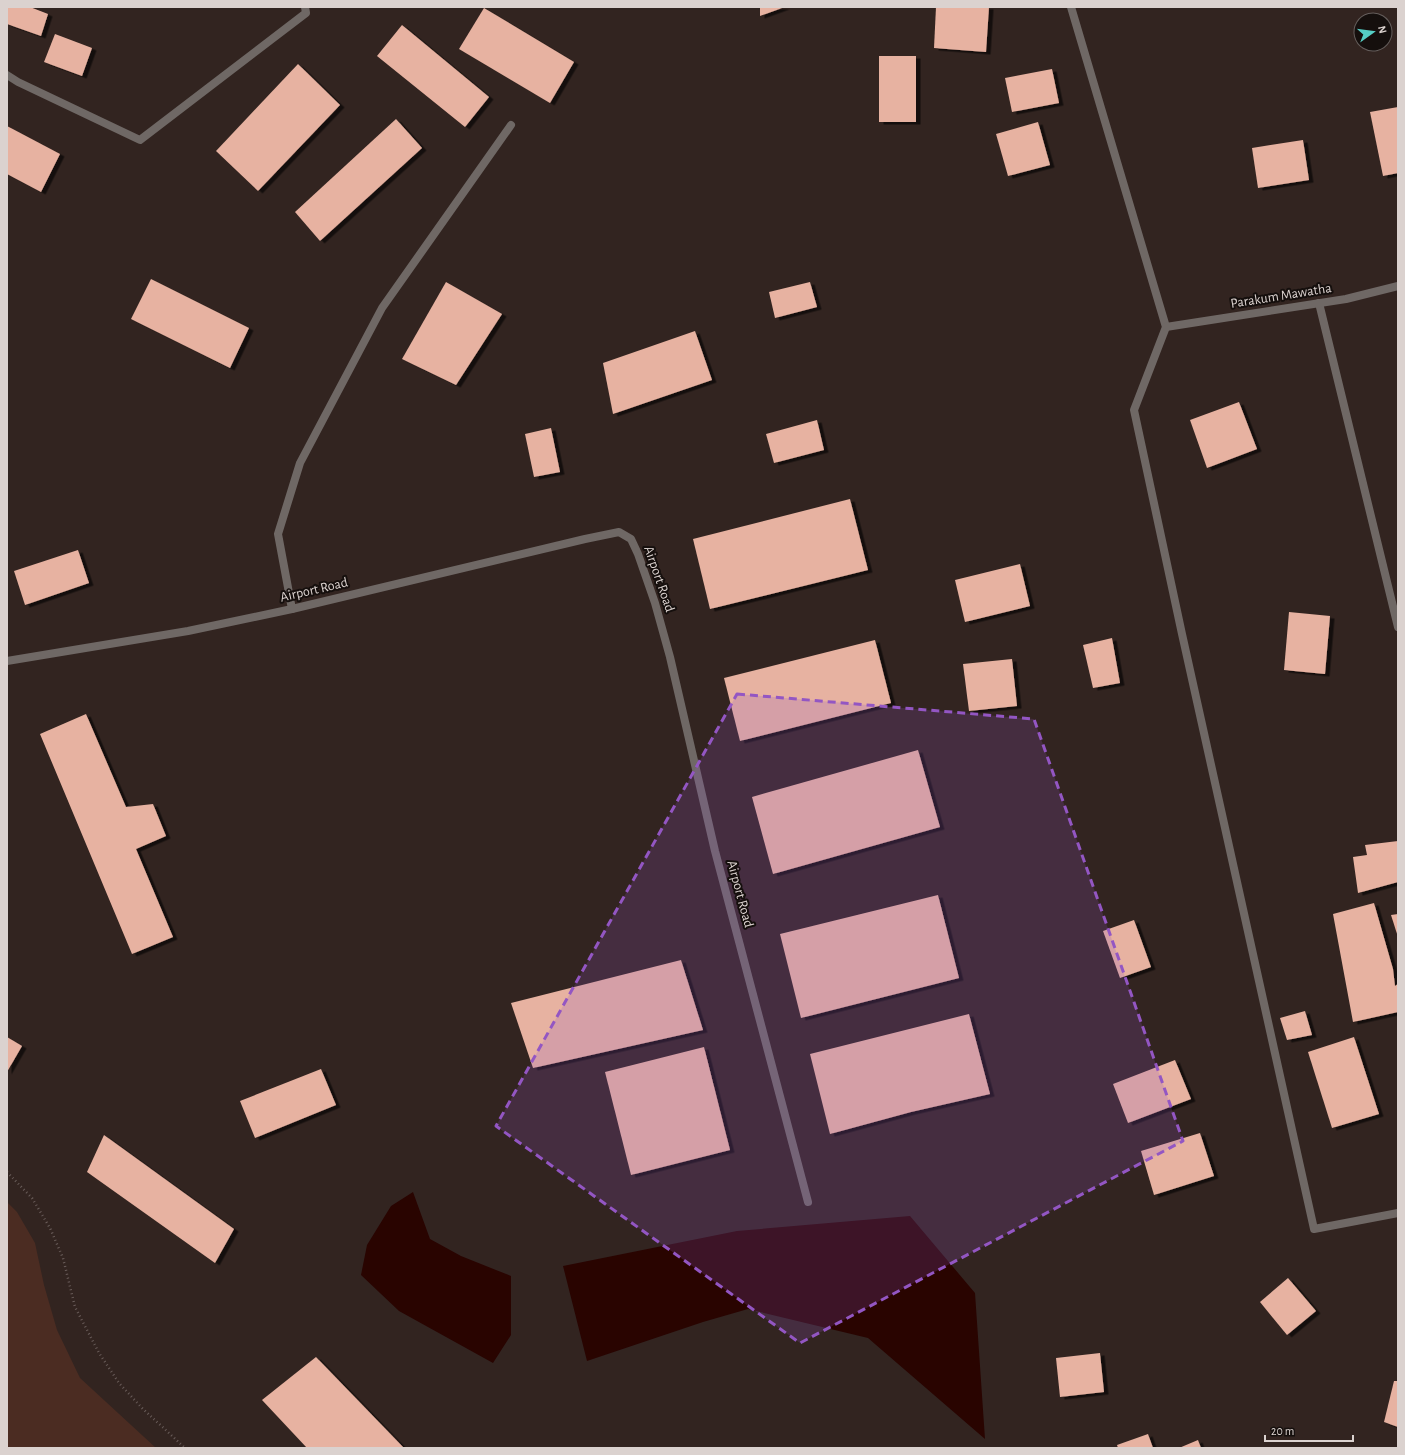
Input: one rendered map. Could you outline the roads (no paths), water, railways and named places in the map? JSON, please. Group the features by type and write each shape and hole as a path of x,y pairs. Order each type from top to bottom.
{"street":[{"path":"7,75 18,82 140,140 306,13 305,7"},
{"path":"1071,7 1166,327 1134,410 1314,1229 1398,1213"},
{"path":"292,609 278,534 300,463 382,308 511,125"},
{"name":"Parakum Mawatha","path":"1166,327 1346,299 1398,286"},
{"path":"1319,303 1398,627"},
{"name":"Airport Road","path":"7,661 188,631 292,609 619,532 631,539 638,554 652,596 670,657 715,850 808,1202"}]}
